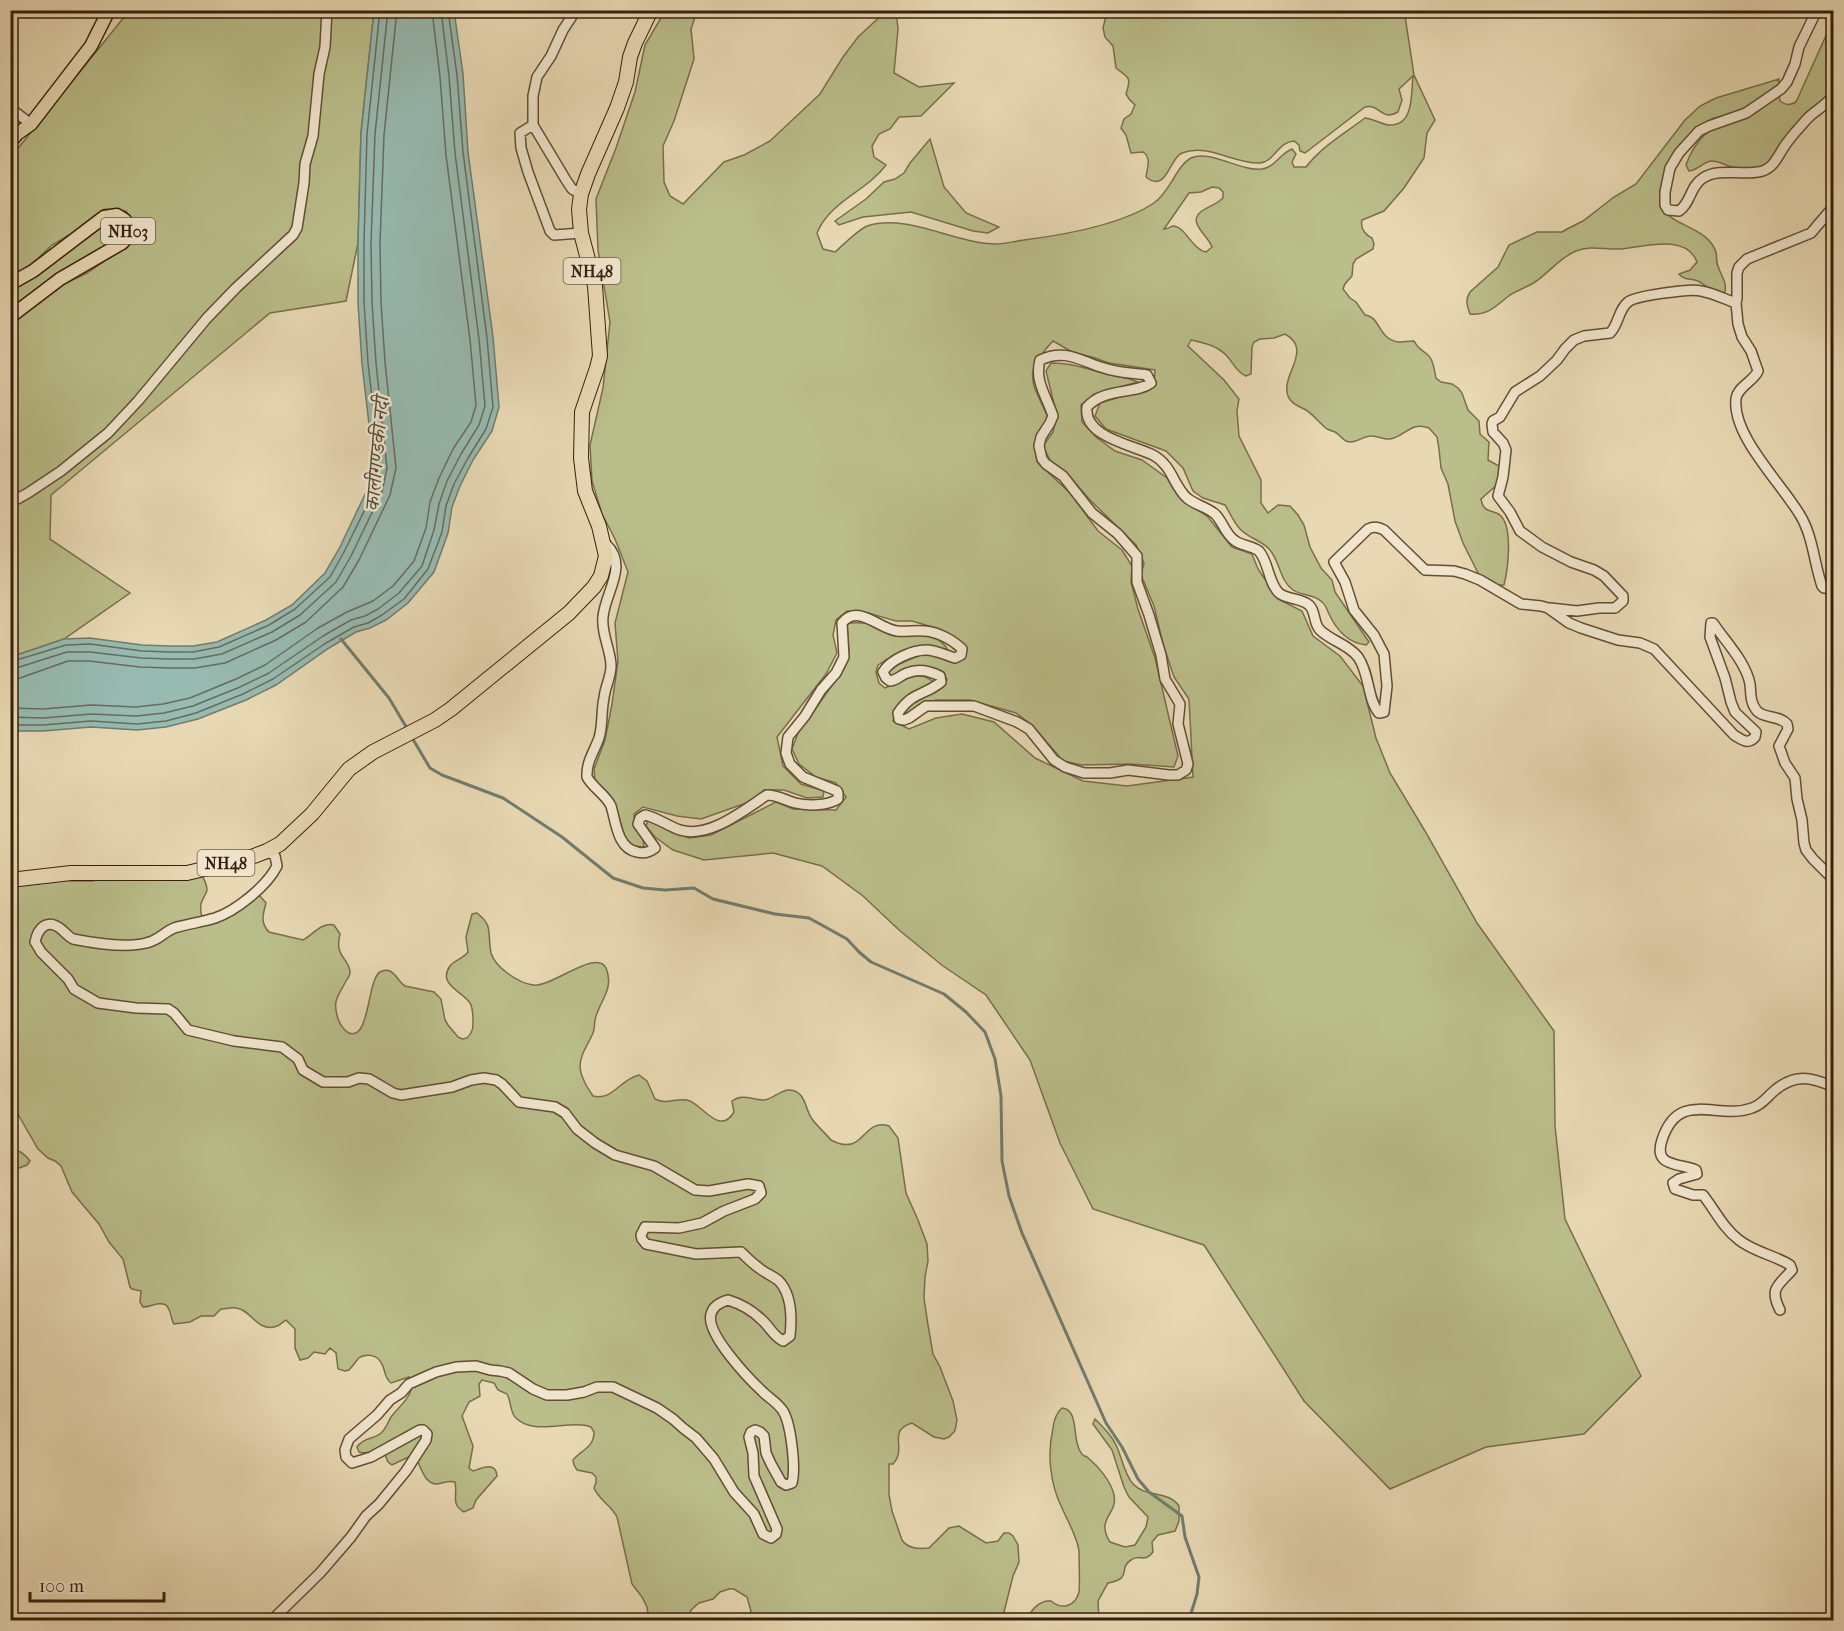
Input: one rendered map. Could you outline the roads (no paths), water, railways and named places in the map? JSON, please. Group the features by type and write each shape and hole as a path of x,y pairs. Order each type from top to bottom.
{"highway":[{"name":"NH48","path":"10,880 71,873 187,873 267,852 280,844 312,814 349,769 373,752 451,710 569,614 601,576 606,556 599,526 585,491 580,458 582,412 600,356 595,286 582,233 579,209 588,174 626,82 635,43 651,10"}],"main road":[{"path":"10,143 30,124 91,46 109,10"},
{"name":"NH03","path":"10,284 33,271 105,217 117,215 125,220 128,233 122,243 60,279 10,317"}],"street":[{"path":"10,503 61,471 108,433 138,401 207,318 293,235 297,228 305,164 313,136 318,81 326,47 327,10"},
{"path":"576,10 537,77 533,96 533,125 572,189 582,194"},
{"path":"1818,10 1803,38 1791,73 1781,89 1746,113 1699,131 1679,153 1670,168 1665,192 1665,205 1668,210 1680,211 1684,208 1691,191 1703,177 1714,174 1760,172 1770,167 1807,119 1828,102 1833,94"},
{"path":"10,108 30,124"},
{"path":"533,125 520,133 521,148 550,231 554,235 582,233"},
{"path":"1833,206 1811,233 1772,247 1742,262 1737,273 1736,303 1738,324 1758,370 1753,379 1736,396 1737,411 1742,427 1759,458 1800,515 1809,534 1822,586 1833,589"},
{"path":"1548,608 1577,611 1616,608 1623,601 1623,596 1604,576 1542,547 1518,529 1510,512 1498,496 1506,450 1493,432 1491,424 1500,417 1515,392 1540,376 1574,340 1584,336 1610,333 1616,326 1623,308 1631,299 1693,289 1736,303"},
{"path":"601,541 610,548 616,566 614,583 603,618 605,642 611,665 604,695 599,736 586,766 586,777 610,804 623,844 638,853 655,848 638,824 640,818 645,815 657,818 680,830 692,832 729,820 767,795 808,804 827,804 838,799 837,791 808,780 794,769 788,758 787,747 788,737 836,673 844,657 842,623 846,618 856,616 869,618 886,629 898,632 926,631 955,643 962,649 960,655 955,658 931,651 914,652 886,667 884,672 890,681 907,673 922,670 940,676 941,682 936,686 912,696 898,713 899,719 909,718 926,706 974,706 1017,722 1029,729 1054,760 1065,767 1084,773 1128,770 1178,775 1186,770 1188,764 1179,724 1180,704 1165,679 1161,655 1137,582 1137,556 1118,534 1097,519 1068,481 1046,464 1040,454 1039,446 1041,437 1053,416 1038,377 1040,360 1065,354 1076,356 1105,369 1148,375 1151,383 1146,386 1116,392 1091,403 1087,407 1087,418 1098,431 1110,438 1158,458 1169,468 1178,486 1188,498 1214,513 1233,540 1259,551 1277,590 1284,596 1311,606 1317,627 1321,632 1347,647 1359,658 1379,713 1384,712 1387,702 1384,654 1374,635 1354,610 1345,582 1334,562 1368,529 1378,527 1384,530 1425,570 1454,571 1465,574 1521,604 1548,608 1569,623 1581,628 1618,640 1640,643 1654,649 1734,735 1747,742 1755,737 1756,732 1735,712 1731,702 1710,637 1709,629 1713,622 1741,663 1750,682 1752,700 1757,710 1763,715 1780,719 1787,724 1788,729 1779,746 1785,763 1795,778 1804,843 1813,859 1833,880"},
{"path":"267,852 274,856 277,866 271,878 260,890 242,903 215,918 171,929 160,938 148,943 123,944 73,939 52,924 44,925 38,931 35,942 74,989 98,1003 168,1009 188,1030 234,1041 282,1047 298,1059 303,1070 323,1082 369,1079 401,1095 452,1087 471,1080 484,1078 496,1080 519,1101 555,1107 565,1113 577,1129 615,1155 654,1166 695,1191 709,1191 748,1184 759,1186 761,1193 755,1199 702,1223 679,1228 645,1227 641,1234 646,1244 696,1254 741,1252 779,1282 790,1305 792,1321 790,1336 783,1341 775,1337 762,1320 739,1303 728,1300 715,1306 710,1320 729,1356 783,1411 787,1421 794,1472 792,1483 786,1485 781,1482 766,1453 764,1436 755,1430 751,1432 754,1476 777,1529 776,1534 771,1538 763,1534 754,1514 734,1492 714,1459 696,1438 657,1408 613,1387 597,1387 567,1395 547,1395 533,1389 509,1373 501,1371 476,1366 456,1367 436,1372 409,1384 402,1393 390,1400 377,1415 349,1439 345,1450 346,1457 352,1463 371,1457 423,1430 427,1434 426,1440 406,1472 380,1504 366,1516 320,1573 272,1620"},
{"path":"1780,1310 1774,1298 1776,1285 1792,1270 1790,1264 1739,1240 1716,1215 1711,1204 1703,1195 1693,1195 1675,1189 1673,1183 1697,1174 1696,1170 1666,1163 1661,1157 1659,1148 1670,1121 1682,1112 1695,1109 1732,1111 1752,1108 1790,1080 1814,1078 1833,1087"}],"water":[{"name":"कालीगण्डकी नदी","path":"374,11 454,11 463,74 468,152 493,337 499,407 492,431 473,460 460,486 452,507 448,533 434,572 408,603 386,620 356,632 276,685 198,719 166,727 137,730 91,727 11,731 11,657 64,639 90,638 169,646 193,646 217,642 266,620 292,605 325,573 339,549 369,486 374,467 362,364 358,303 358,243 361,133"}],"waterway":[{"path":"341,639 389,698 408,730"},
{"path":"411,736 430,768 442,775 503,798 562,837 613,878 643,888 665,890 694,888 713,899 775,914 809,918 847,939 871,962 944,994 985,1032 995,1059 1001,1096 1002,1161 1009,1196 1022,1233 1106,1423 1122,1447 1138,1479 1149,1492 1182,1516 1185,1537 1199,1577 1197,1594 1189,1620"}]}
